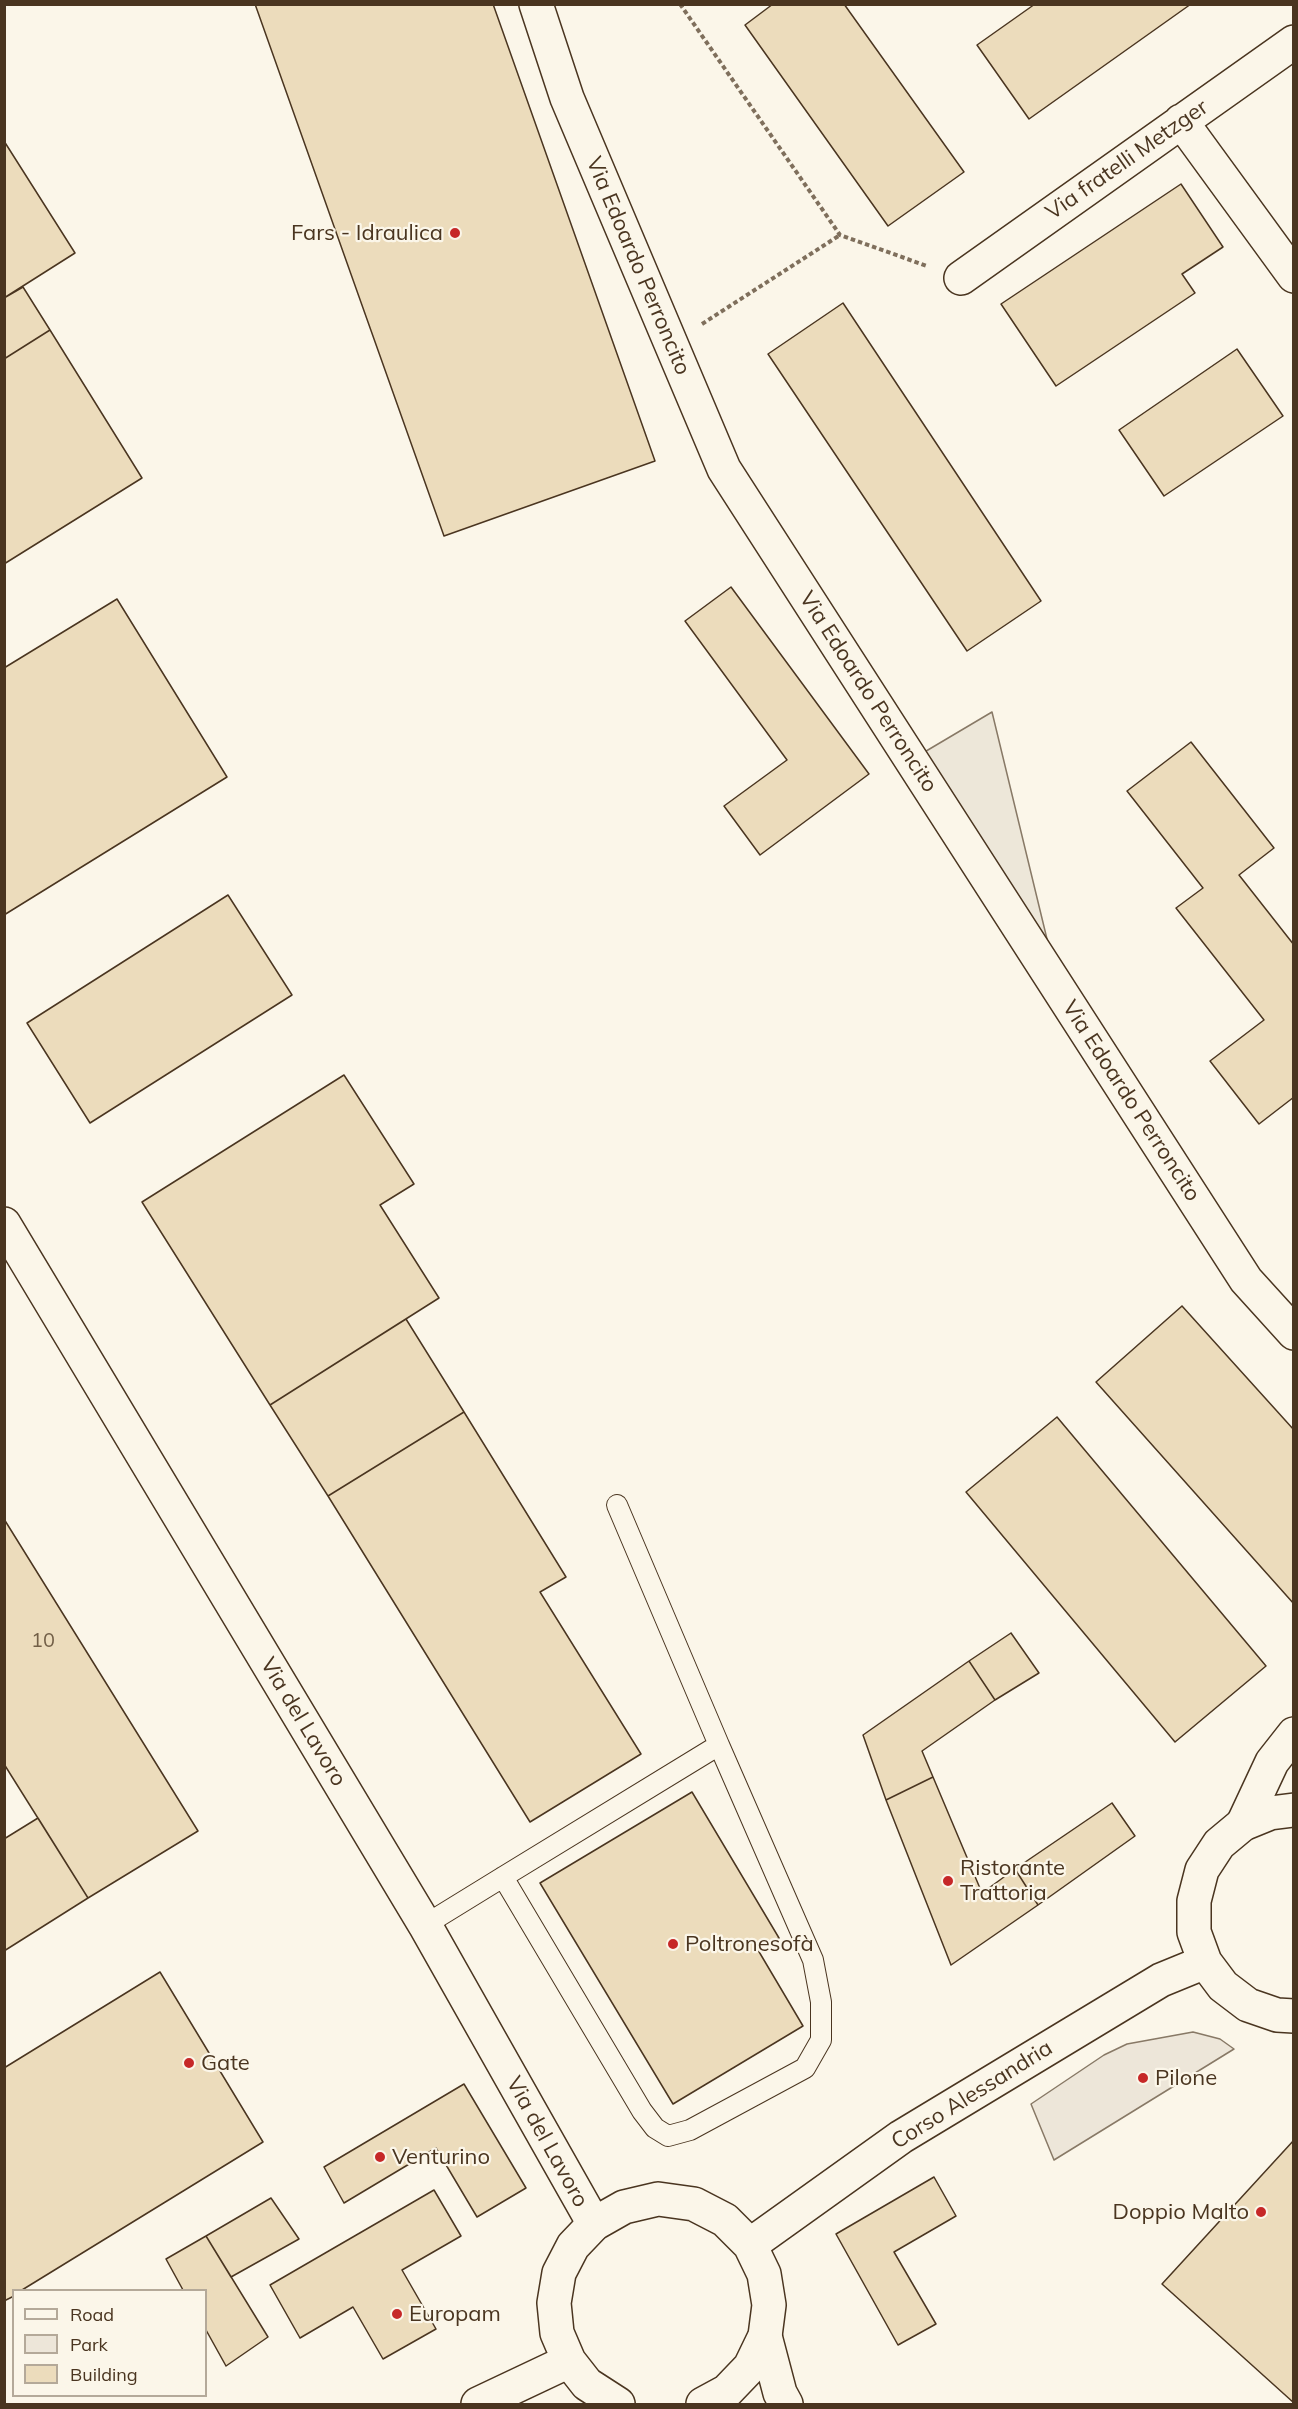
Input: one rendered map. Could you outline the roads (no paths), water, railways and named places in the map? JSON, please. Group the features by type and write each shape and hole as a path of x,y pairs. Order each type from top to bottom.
{"street":[{"name":"Via Edoardo Perroncito","path":"536,4 567,98 724,469 1246,1280 1293,1332"},
{"name":"Via fratelli Metzger","path":"961,278 1293,42"},
{"path":"1181,121 1293,276"},
{"name":"Via del Lavoro","path":"4,1224 425,1925 594,2224"},
{"path":"1243,1824 1272,1761 1293,1734"},
{"path":"1293,1810 1270,1812 1243,1824 1219,1844 1202,1870 1194,1901 1194,1932 1205,1962 1223,1986 1248,2004 1277,2015 1293,2016"},
{"name":"Corso Alessandria","path":"750,2245 901,2137 1161,1980 1205,1962"},
{"path":"613,2403 587,2384 569,2361 557,2333 554,2303 559,2273 573,2246 594,2224 624,2206 658,2199 694,2204 725,2220 750,2245 764,2274 769,2305 765,2336 750,2367 727,2391 703,2404"},
{"path":"765,2336 780,2393 786,2404"},
{"path":"478,2404 569,2361"}],"lane":[{"path":"503,1877 642,2111 655,2128 668,2136 690,2130 805,2068 820,2040 821,2002 813,1960 617,1505"},
{"path":"425,1925 719,1745"}],"place":[{"name":"Fars - Idraulica","path":"455,233"},
{"name":"Ristorante Trattoria","path":"948,1881"},
{"name":"Poltronesofà","path":"673,1944"},
{"name":"Gate","path":"189,2063"},
{"name":"Pilone","path":"1143,2078"},
{"name":"Venturino","path":"380,2157"},
{"name":"Doppio Malto","path":"1261,2212"},
{"name":"Europam","path":"397,2314"}]}
